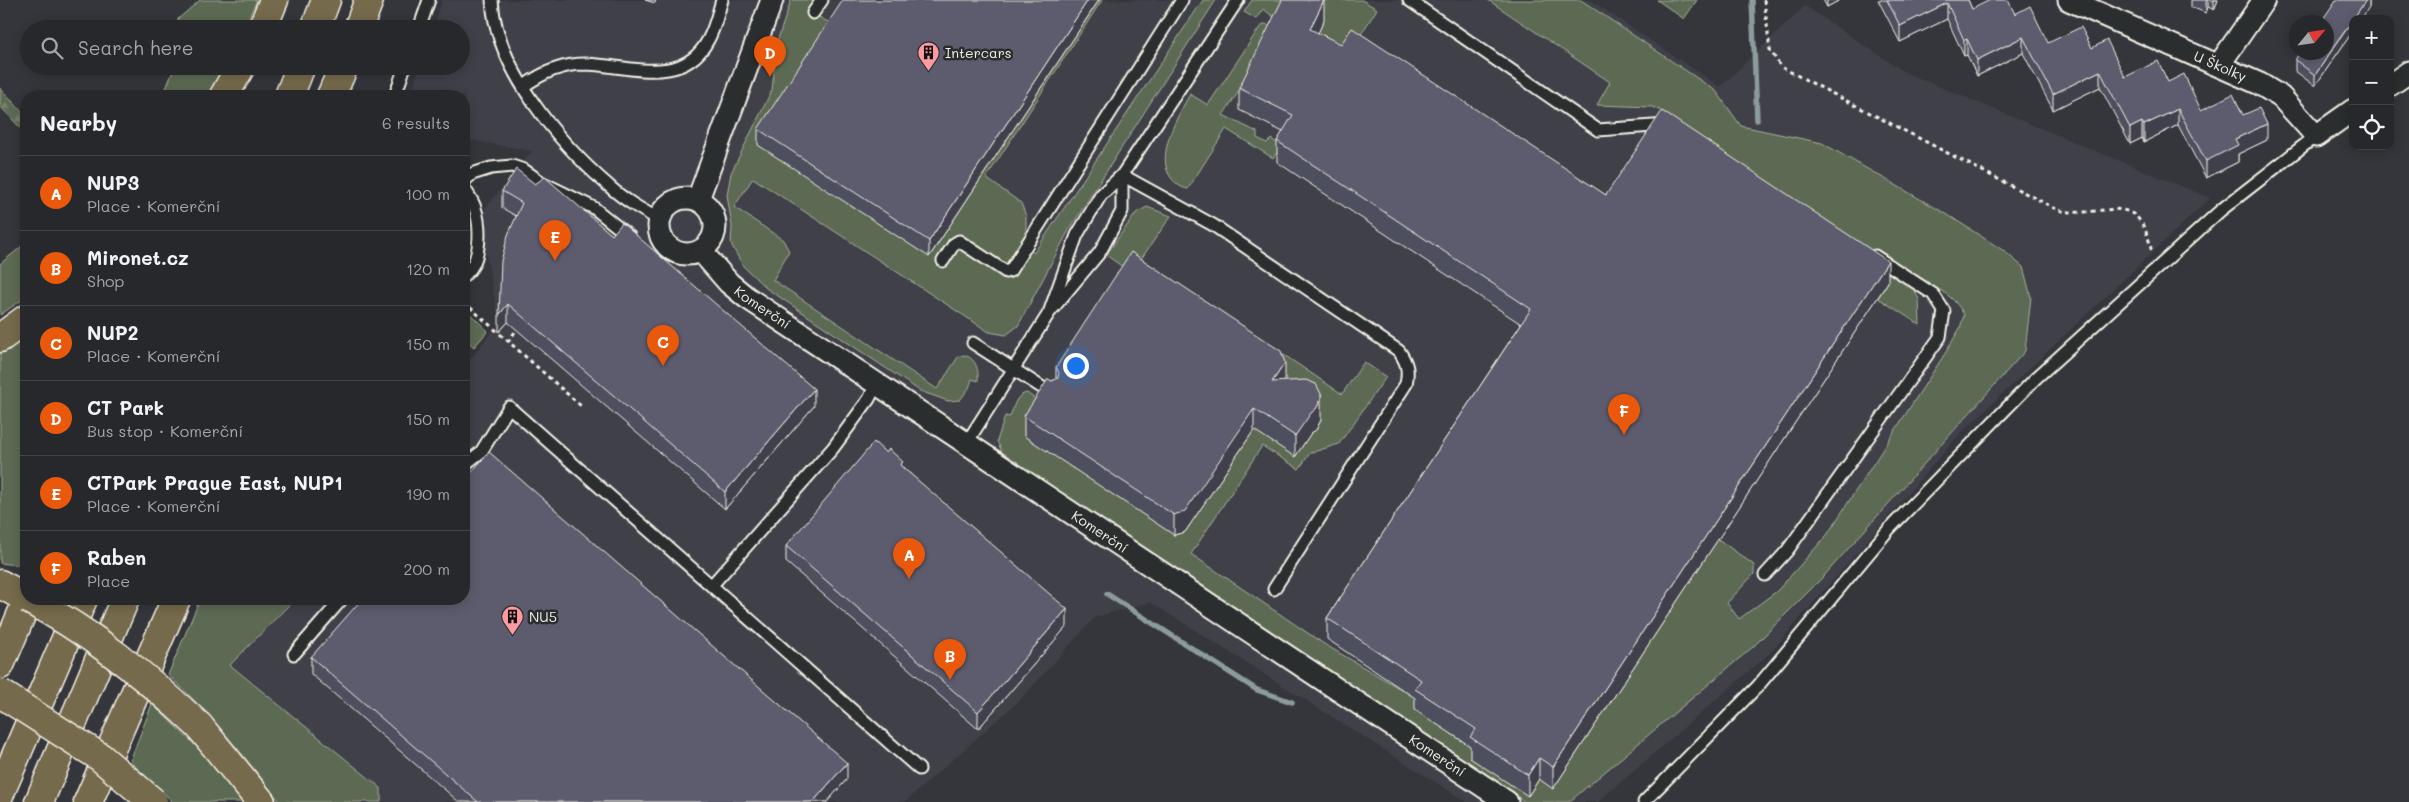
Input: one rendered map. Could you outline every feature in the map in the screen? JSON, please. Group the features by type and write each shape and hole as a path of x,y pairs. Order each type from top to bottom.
{"highway":[{"path":"265,20 274,0"},
{"path":"318,20 326,0"},
{"path":"361,20 368,0"},
{"path":"227,90 236,75"},
{"path":"238,90 244,75"},
{"path":"291,90 297,75"},
{"path":"334,90 340,75"},
{"path":"0,338 20,324"},
{"path":"0,584 20,594"},
{"path":"0,665 24,605"},
{"path":"39,605 87,634 126,661 199,726 261,802"},
{"path":"0,793 80,605"},
{"path":"39,802 122,605"},
{"path":"88,802 173,605"},
{"path":"0,693 100,757 153,802"}],"street":[{"path":"698,199 772,0"},
{"name":"U Školky","path":"2069,0 2260,84 2281,97 2316,136"},
{"path":"2219,65 2264,0"},
{"path":"2394,82 2409,72"},
{"path":"2316,136 2349,113"},
{"path":"682,198 698,199 706,204 715,220 713,238 701,251 692,254 674,251 662,238 660,220 667,206 674,201 682,198"},
{"name":"Komerční","path":"701,251 729,283 746,297 1506,802"}],"lane":[{"path":"421,20 429,0"},
{"path":"492,0 499,42 524,86 554,129 581,160 610,187 660,220"},
{"path":"524,86 541,74 568,66 584,64 655,72 686,63 708,41 722,0"},
{"path":"813,13 822,0"},
{"path":"943,261 954,244 960,241 1006,272 1010,270 1182,0"},
{"path":"1049,312 1076,235 1101,195 1122,175 1238,0"},
{"path":"1409,0 1598,130 1677,124"},
{"path":"397,90 402,75"},
{"path":"1644,802 1758,686 1889,530 2036,378 2221,210 2316,136"},
{"path":"470,176 491,168 512,166 524,170 541,182 594,208 640,246"},
{"path":"966,444 1049,312 1100,252 1122,212 1122,175"},
{"path":"1122,175 1213,225 1399,351 1407,364 1406,384 1274,589"},
{"path":"470,199 475,208 478,235 475,259 470,268"},
{"path":"1766,575 1787,551 1940,337 1944,311 1933,294 1865,249"},
{"path":"973,343 1052,394"},
{"path":"712,585 833,448 869,399 876,385"},
{"path":"470,460 481,452 509,407 920,769"},
{"path":"160,634 177,605"},
{"path":"294,654 337,605"}],"path":[{"path":"1764,0 1770,50 1780,67 2058,210 2078,214 2116,208 2137,216 2148,232 2156,268"},
{"path":"470,307 581,406"},
{"path":"508,342 517,330"}],"shaded area":[{"path":"442,0 1590,0 1720,87 1805,6 1906,73 2210,198 1957,437 1771,652 1598,802 1467,802 1150,602 1095,617 1021,699 905,802 381,802 381,788 230,665 289,605 470,605 470,359 499,323 479,216 532,151 470,140 470,90 412,90 417,75 470,75 470,20 436,20"}],"green space":[{"path":"200,0 257,0 247,20 178,19"},
{"path":"791,0 822,0 813,13 831,24 929,257 1099,0 1102,0 986,178 1021,203 1026,216 1026,246 1034,253 1203,0 1216,0 1069,230 1018,326 1006,335 989,332 753,178 734,207 783,240 789,251 773,280 937,389 958,357 963,355 971,358 977,368 978,381 972,379 969,388 960,400 948,401 920,391 766,288 743,266 731,244 732,226 727,195 731,173 772,90 777,42"},
{"path":"1252,0 1362,0 1377,9 1341,66 1263,9 1256,19 1244,12"},
{"path":"1488,0 1581,0 1716,91 1741,126 1822,143 1948,215 2004,251 2023,267 2031,297 2025,351 1822,578 1754,646 1569,802 1525,802 1003,454 997,441 1005,416 1010,417 1020,396 1027,393 1039,402 1046,403 1131,273 1106,255 1136,213 1147,207 1171,216 1141,259 1342,394 1364,362 1386,377 1339,444 1310,453 1299,469 1262,446 1191,554 1324,644 1421,701 1416,710 1462,741 1468,732 1528,796 1539,779 1553,788 1718,539 1754,565 1754,574 1727,603 1739,619 1777,591 1827,535 1946,352 1960,328 1964,315 1954,301 1940,290 1924,282 1907,277 1919,299 1920,325 1878,298 1888,282 1670,125 1669,115 1653,107 1597,105 1610,82"},
{"path":"1657,0 1697,0 1684,19"},
{"path":"1266,24 1270,27 1239,91 1223,115 1257,132 1257,138 1267,143 1271,139 1282,146 1273,158 1226,129 1188,189 1181,187 1172,179 1167,170 1165,159 1166,148 1174,124 1190,94 1208,105 1260,27"},
{"path":"171,75 218,75 210,90 165,90"},
{"path":"0,88 20,110 20,128 0,106"},
{"path":"20,248 20,301 0,315 0,264"},
{"path":"470,314 488,331 474,347 470,343"},
{"path":"20,338 20,566 0,563 0,352"},
{"path":"197,605 289,605 230,665 381,788 381,802 280,802 213,720 168,675"},
{"path":"152,704 197,747 243,802 173,802 130,761"}],"building":[{"name":"Intercars","path":"843,0 1088,0 929,241 758,129"},
{"path":"1282,0 1324,0 1310,29 1341,44 1352,28 1606,195 1662,111 1888,261 1553,767 1539,758 1528,775 1470,737 1476,729 1415,689 1421,680 1327,618 1531,309 1277,141 1293,115 1239,88"},
{"path":"1887,0 1968,0 1972,9 1990,0 2008,0 2015,14 2030,6 2048,43 2081,27 2092,48 2107,40 2125,77 2158,61 2168,82 2184,74 2201,110 2233,94 2243,115 2259,108 2267,124 2235,139 2238,145 2206,161 2178,109 2144,125 2142,122 2130,128 2100,71 2053,94 2023,37 1977,60 1967,39 1964,40 1947,3 1900,26"},
{"path":"2336,0 2366,0 2356,15 2349,15 2349,25 2334,47 2334,15 2326,15"},
{"path":"2295,60 2325,60 2315,75"},
{"path":"516,169 535,184 545,177 612,235 622,223 814,389 725,492 508,304 499,315 501,261 508,235 522,203 502,191"},
{"path":"1131,252 1281,351 1285,363 1272,382 1306,380 1316,384 1321,394 1321,399 1316,409 1295,436 1254,409 1185,511 1174,515 1024,416 1048,379 1052,381 1058,378 1059,373 1056,367"},
{"path":"874,442 886,453 889,449 903,462 900,465 1067,609 978,712 786,546"},
{"name":"NU5","path":"489,452 847,763 813,802 478,802 311,657 357,605 470,605 470,474"}],"waterway":[{"path":"1752,0 1757,120"},
{"path":"1107,594 1257,690 1292,702"}],"place":[{"name":"Intercars","path":"929,72"},
{"name":"CT Park","path":"770,77"},
{"name":"CTPark Prague East, NUP1","path":"555,261"},
{"name":"NUP2","path":"663,366"},
{"name":"Raben","path":"1624,435"},
{"name":"NUP3","path":"909,579"},
{"name":"NU5","path":"513,636"},
{"name":"Mironet.cz","path":"950,680"}]}
